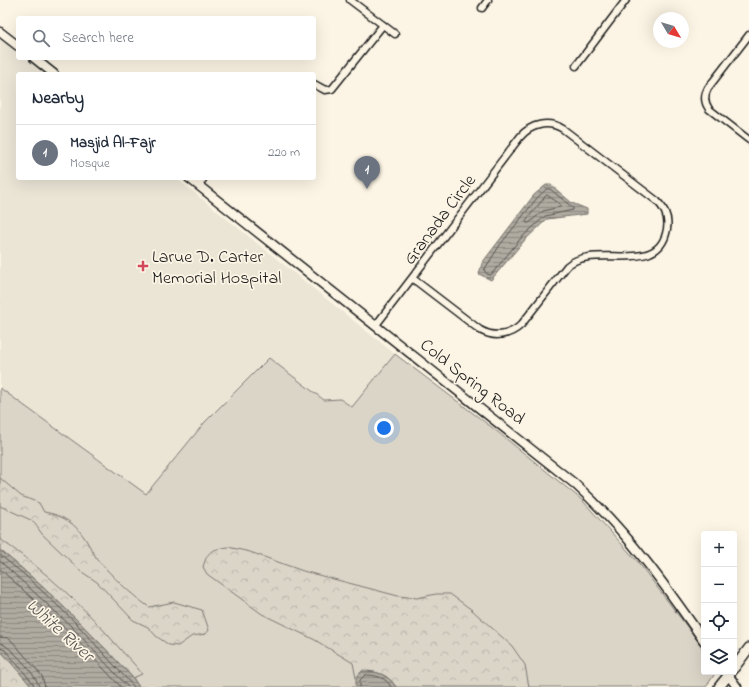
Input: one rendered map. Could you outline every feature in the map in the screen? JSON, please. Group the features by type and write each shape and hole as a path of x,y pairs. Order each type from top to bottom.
{"main road":[{"path":"737,663 749,648"},
{"path":"719,687 728,675"}],"street":[{"path":"350,0 395,34"},
{"path":"482,8 488,0"},
{"path":"576,66 626,0"},
{"path":"316,85 325,90 332,89 383,25"},
{"path":"0,32 16,44"},
{"path":"749,35 708,88 705,95 706,103 711,111 749,140"},
{"path":"36,60 52,72"},
{"name":"Granada Circle","path":"376,325 412,278 525,131 543,124 553,125 563,129 657,201 663,209 667,219 666,235 656,248 648,253 635,257 589,256 570,264 521,325 516,330 503,335 490,334 480,330 412,278"},
{"name":"Cold Spring Road","path":"192,180 553,464 597,504 643,556 703,639"},
{"path":"199,185 203,180"},
{"path":"731,675 737,687"}],"shaded area":[{"name":"Larue D. Carter Memorial Hospital","path":"0,37 16,50 16,60 28,60 44,72 16,72 16,180 178,180 395,354 352,408 340,399 324,400 269,358 205,422 146,495 0,388"}],"green space":[{"path":"395,354 494,429 582,500 638,562 701,645 701,675 714,675 706,687 139,687 133,678 69,612 0,550 0,388 146,494 205,422 269,358 324,400 340,399 352,407"},
{"path":"0,478 21,496 39,503 44,512 63,518 78,529 103,566 142,602 149,607 174,602 202,610 209,630 206,634 192,636 178,646 169,645 156,636 148,627 133,620 97,582 82,572 42,534 33,521 0,506"},
{"path":"0,539 48,576 93,618 142,674 133,678 69,612 0,550"},
{"path":"228,547 250,552 303,571 398,596 417,598 436,594 450,594 472,610 512,646 525,665 529,687 396,687 386,676 367,671 362,671 356,678 353,663 315,640 262,614 207,574 203,567 209,554 214,550"},
{"path":"0,650 32,687 0,687"}],"water":[{"path":"546,185 551,185 572,203 587,209 587,214 547,219 524,241 491,280 479,274 482,263 534,195"},
{"name":"White River","path":"0,550 69,612 133,678 139,687 32,687 0,650"},
{"path":"362,671 381,674 389,679 396,687 356,687 356,678"}],"place":[{"name":"Masjid Al-Fajr","path":"367,189"},
{"name":"Larue D. Carter Memorial Hospital","path":"143,266"}]}
